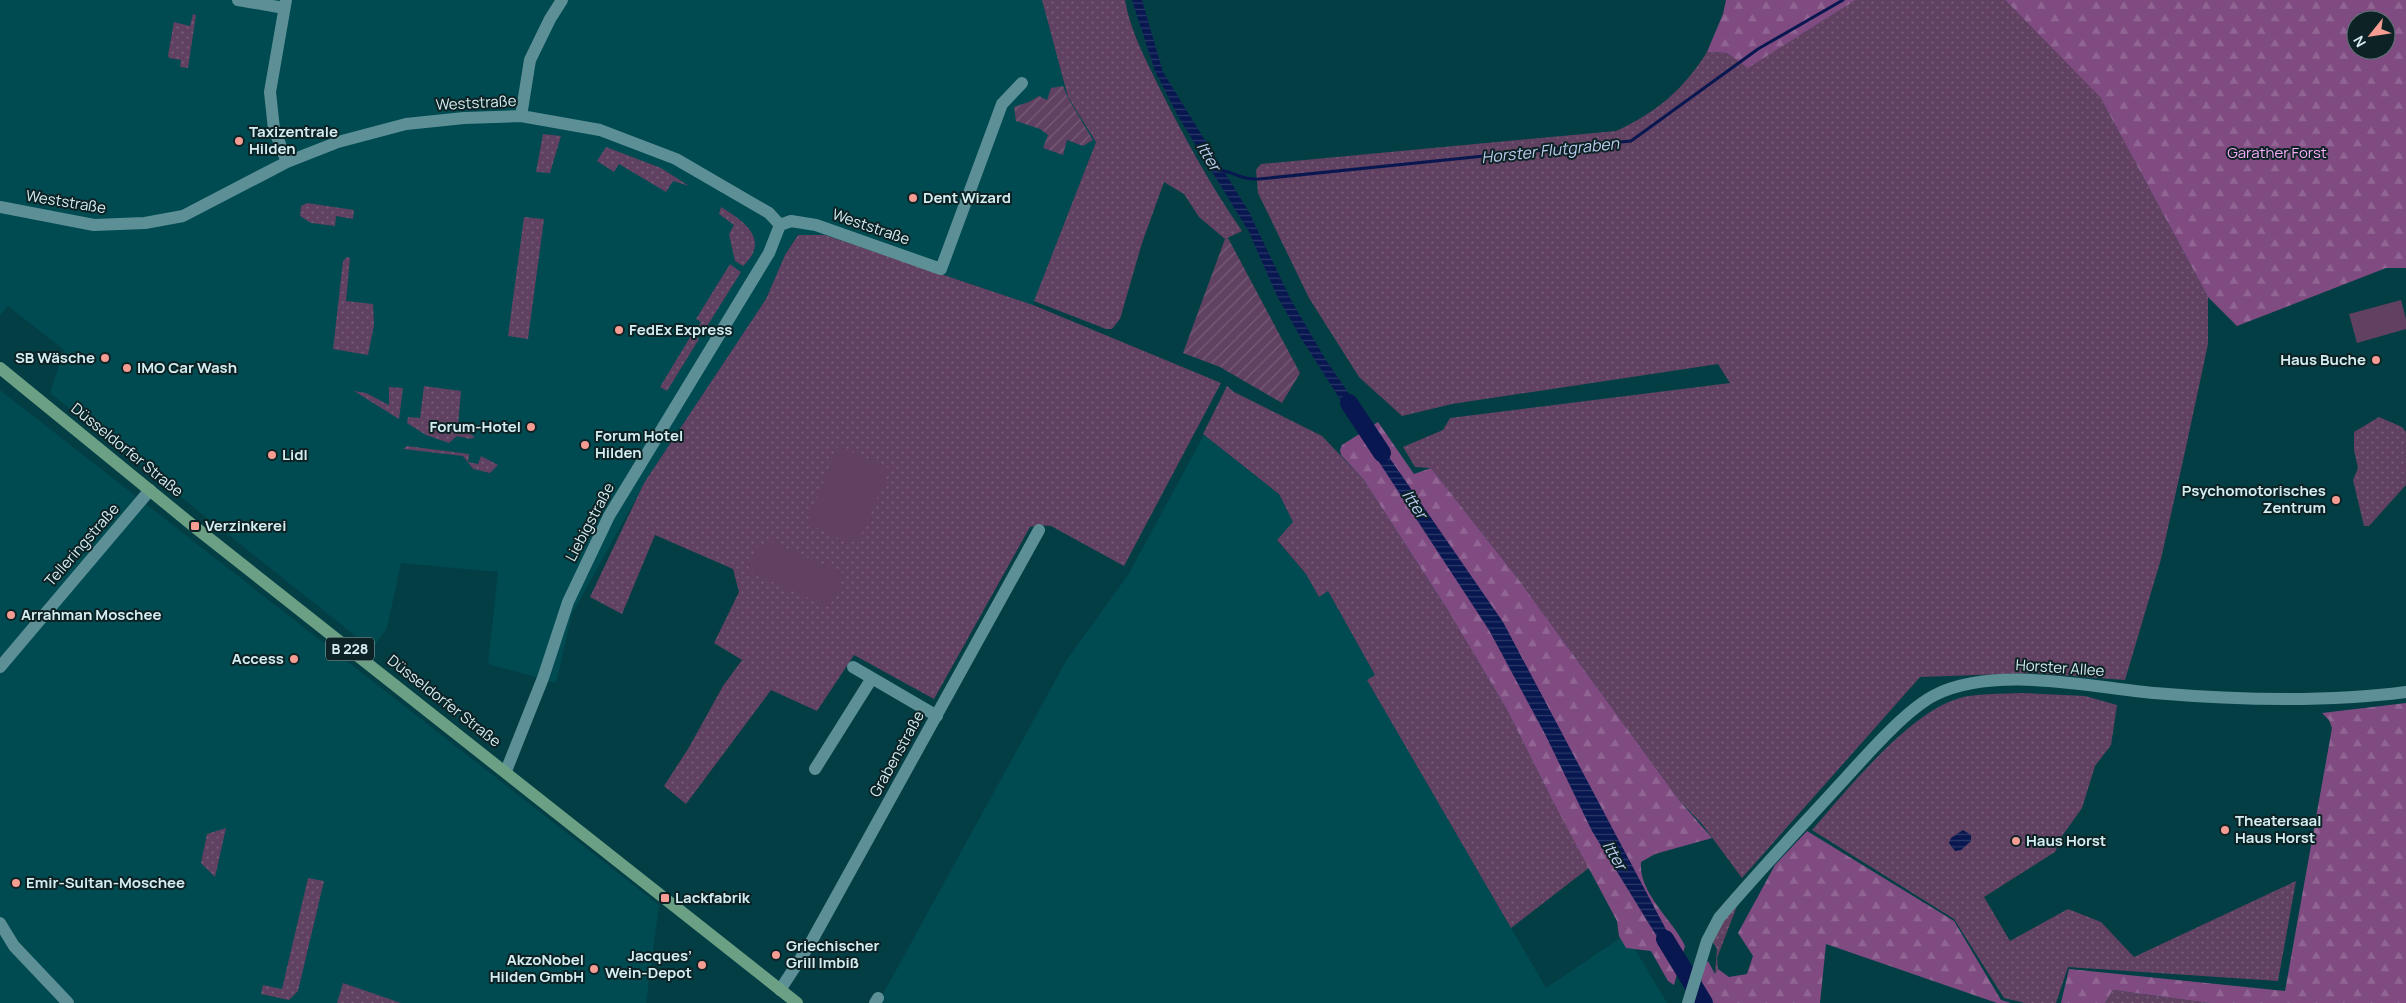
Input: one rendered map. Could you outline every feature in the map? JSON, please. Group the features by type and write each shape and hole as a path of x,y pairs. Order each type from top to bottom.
{"main road":[{"name":"Düsseldorfer Straße","path":"0,368 150,490 797,1003"}],"street":[{"path":"238,0 285,4 270,92 274,129 287,162"},
{"path":"521,116 530,60 550,19 562,0"},
{"name":"Weststraße","path":"0,207 94,225 145,223 183,216 287,162 338,142 406,124 464,118 521,116 600,130 676,159 769,213 780,225 791,221 816,225 941,268 1002,104 1022,83"},
{"name":"Liebigstraße","path":"506,771 543,678 568,602 609,516 769,253 780,225"},
{"name":"Telleringstraße","path":"0,667 150,490"},
{"name":"Grabenstraße","path":"780,990 810,944 1039,530"},
{"path":"853,667 937,716"},
{"path":"815,769 872,678"},
{"name":"Horster Allee","path":"1688,1003 1707,941 1719,918 1865,757 1913,710 1941,692 1976,682 2032,680 2154,693 2272,698 2358,699 2406,692"},
{"path":"0,923 14,946 68,1003"}],"shaded area":[{"path":"0,0 1042,0 1068,97 1096,142 1033,305 825,235 797,235 785,255 766,299 644,484 572,614 556,683 488,664 498,572 401,563 387,628 372,649 50,393 64,350 8,306 0,316"},
{"path":"1042,0 1125,0 1138,44 1167,104 1208,178 1242,231 1225,239 1199,217 1184,194 1164,182 1142,243 1120,319 1112,329 1106,329 1034,301 1096,142 1068,97"},
{"path":"1856,0 2005,0 2099,95 2208,297 2208,344 2161,559 2125,680 2034,673 1920,677 1742,878 1702,824 1679,800 1519,580 1431,468 1415,467 1403,447 1443,430 1450,418 1730,383 1718,364 1452,404 1402,416 1359,377 1309,298 1258,193 1256,170 1261,164 1616,131 1644,116 1668,99 1698,66 1707,52 1727,53 1749,67"},
{"path":"193,14 196,15 188,68 180,67 181,60 169,58 168,55 174,22 190,26"},
{"path":"1063,86 1093,140 1083,146 1067,140 1063,155 1043,148 1048,135 1040,129 1016,121 1014,107 1039,96 1047,100 1051,88"},
{"path":"543,134 561,136 550,173 536,172"},
{"path":"606,147 661,168 689,186 673,181 666,192 619,164 614,172 597,161"},
{"path":"307,203 354,210 353,219 336,216 335,226 311,223 300,216 301,206"},
{"path":"721,207 745,224 751,231 754,239 755,247 743,266 735,261 729,234 734,225 719,214"},
{"path":"524,217 544,219 528,339 508,336"},
{"path":"798,235 825,235 1033,305 1221,383 1124,566 1051,526 1038,525 1030,527 934,699 854,655 817,711 771,690 686,804 664,786 688,749 723,686 742,660 714,643 739,592 733,569 655,535 622,614 590,597 644,483 766,299 785,255"},
{"path":"1228,238 1300,373 1282,403 1220,367 1183,353 1225,239"},
{"path":"347,257 350,258 346,301 373,304 374,325 368,355 333,349 343,261"},
{"path":"730,264 741,272 704,331 698,327 701,322 696,319"},
{"path":"2401,300 2406,319 2406,329 2357,343 2349,314"},
{"path":"692,334 699,339 667,391 660,387"},
{"path":"424,386 461,391 458,426 475,437 470,439 457,436 449,443 426,435 407,423 408,417 420,418"},
{"path":"1227,386 1234,392 1322,436 1363,479 1444,604 1506,708 1548,792 1590,867 1511,928 1367,680 1375,675 1328,591 1319,597 1306,574 1277,540 1293,522 1279,494 1203,434"},
{"path":"389,387 403,388 399,419 354,391 366,393 389,405"},
{"path":"0,390 659,905 646,1003 0,1003"},
{"path":"2379,417 2402,427 2406,432 2406,485 2369,526 2364,526 2353,480 2358,468 2354,450 2354,432"},
{"path":"1204,435 1279,494 1293,522 1277,541 1306,574 1319,596 1328,591 1376,676 1368,681 1546,988 1626,934 1667,1003 878,1003 1066,661 1128,575"},
{"path":"407,446 469,454 468,462 478,464 481,456 498,465 490,473 473,469 463,456 403,449"},
{"path":"838,446 890,469 859,540 849,543 807,523"},
{"path":"770,541 845,574 829,607 748,571 757,547"},
{"path":"2022,693 2085,696 2117,705 2111,745 2095,766 2082,808 2062,836 2055,852 1984,897 2010,941 2068,909 2101,922 2134,957 2296,881 2278,981 2068,967 2056,1003 2025,1003 2004,998 1954,919 1812,830 1860,775 1918,720 1938,707 1964,697"},
{"path":"226,828 215,877 201,863 207,834"},
{"path":"308,878 324,881 298,991 289,1000 261,994 263,985 282,989"},
{"path":"1737,906 1717,958 1718,969 1715,974 1717,949 1712,941 1720,924"},
{"path":"343,983 401,1003 337,1003"},
{"path":"2113,990 2209,1003 2105,1003"}],"green space":[{"path":"1726,0 1856,0 1748,68 1727,53 1707,52 1723,14"},
{"name":"Garather Forst","path":"2005,0 2406,0 2406,268 2386,268 2237,326 2208,297 2100,97"},
{"path":"1378,422 1414,474 1431,468 1519,580 1679,800 1712,838 1655,854 1641,862 1645,885 1685,946 1674,985 1668,981 1651,951 1626,948 1619,936 1617,921 1548,792 1506,708 1444,604 1363,479 1341,455 1342,445"},
{"path":"2406,703 2406,1003 2209,1003 2113,990 2105,1003 2061,1003 2069,969 2285,991 2332,728 2329,720 2322,713"},
{"path":"1807,831 1954,921 2001,1000 2011,1003 1997,1003 1826,944 1820,1003 1698,1003 1704,965 1708,961 1715,974 1718,969 1729,977 1747,974 1753,956 1738,933 1775,865"}],"water":[{"path":"1132,0 1142,0 1163,72 1249,212 1291,300 1324,357 1366,419 1357,426 1301,338 1277,296 1249,232 1178,116 1155,71"},
{"path":"1371,431 1503,622 1679,954 1675,966 1592,831 1545,734 1489,630 1362,436"},
{"path":"1963,830 1971,835 1971,841 1961,850 1955,851 1949,843 1951,838"}],"waterway":[{"name":"Horster Flutgraben","path":"1220,170 1243,177 1259,179 1631,141 1758,49 1843,0"},
{"name":"Itter","path":"1349,403 1382,453"},
{"name":"Itter","path":"1665,939 1704,1003"}],"place":[{"name":"Taxizentrale Hilden","path":"239,141"},
{"name":"Dent Wizard","path":"913,198"},
{"name":"FedEx Express","path":"619,330"},
{"name":"SB Wäsche","path":"105,358"},
{"name":"Haus Buche","path":"2376,360"},
{"name":"IMO Car Wash","path":"127,368"},
{"name":"Forum-Hotel","path":"531,427"},
{"name":"Forum Hotel Hilden","path":"585,445"},
{"name":"Lidl","path":"272,455"},
{"name":"Psychomotorisches Zentrum","path":"2336,500"},
{"name":"Verzinkerei","path":"195,526"},
{"name":"Arrahman Moschee","path":"11,615"},
{"name":"Access","path":"294,659"},
{"name":"Theatersaal Haus Horst","path":"2225,830"},
{"name":"Haus Horst","path":"2016,841"},
{"name":"Emir-Sultan-Moschee","path":"16,883"},
{"name":"Lackfabrik","path":"665,898"},
{"name":"Griechischer Grill Imbiß","path":"776,955"},
{"name":"Jacques’ Wein-Depot","path":"702,965"},
{"name":"AkzoNobel Hilden GmbH","path":"594,969"}]}
